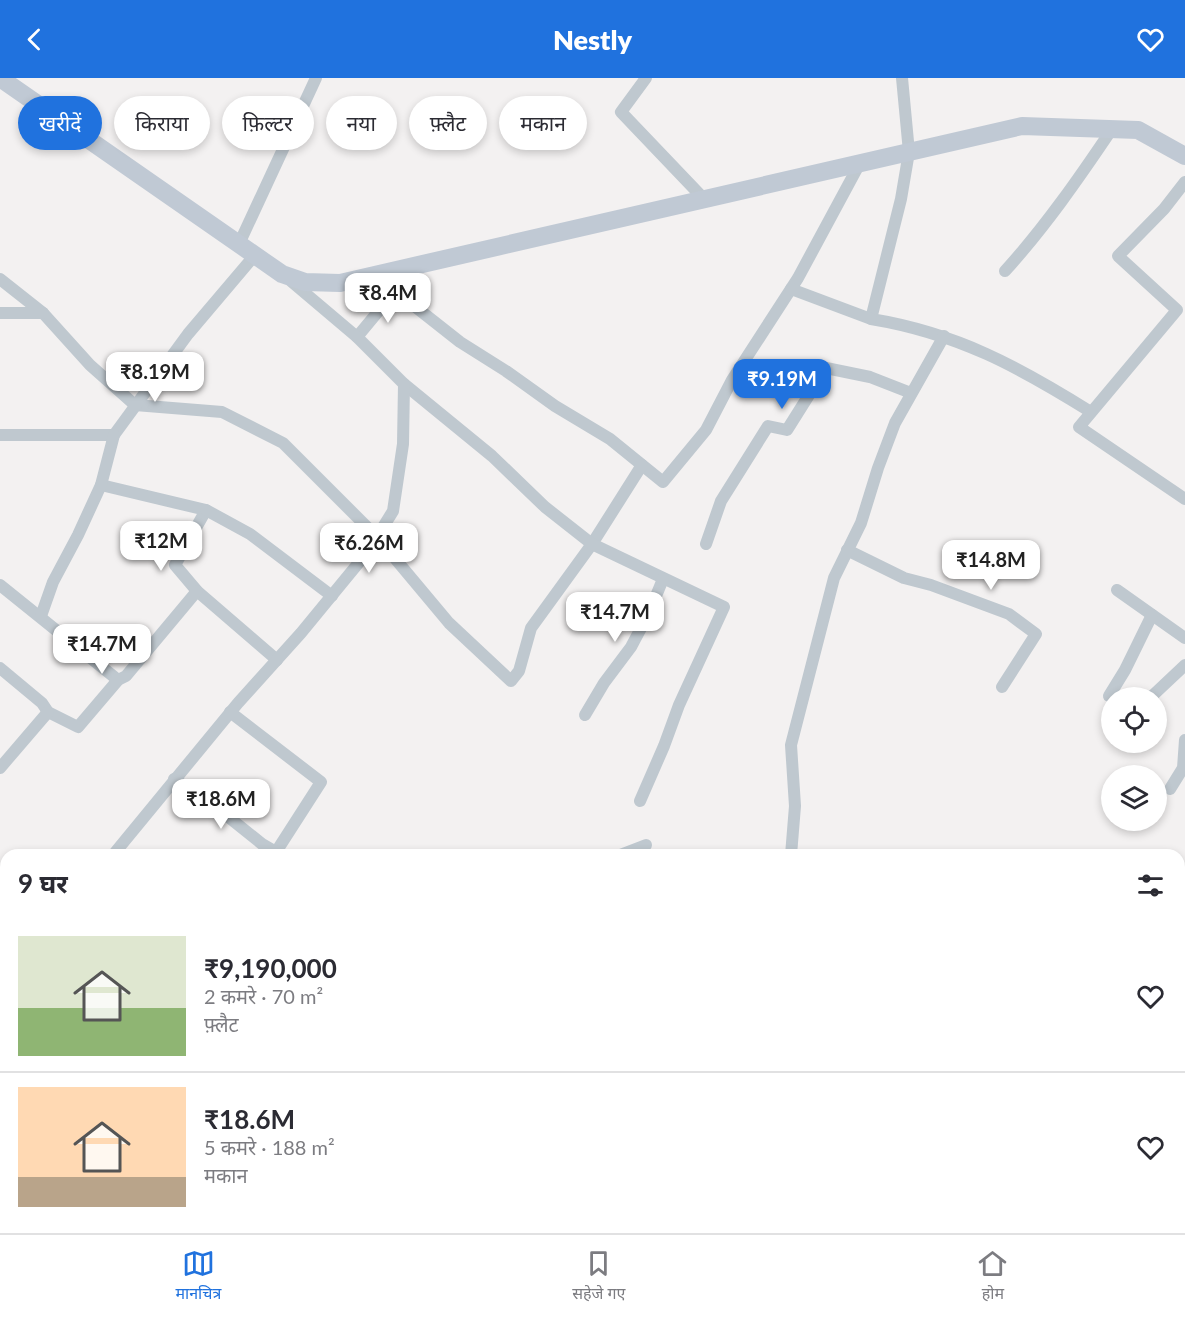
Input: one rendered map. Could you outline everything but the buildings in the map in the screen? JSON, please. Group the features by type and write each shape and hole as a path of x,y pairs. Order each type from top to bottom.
{"main road":[{"path":"0,78 282,274 305,282 340,283 1022,126 1138,130 1185,156"}],"street":[{"path":"239,244 316,78"},
{"path":"646,78 621,112 704,199"},
{"path":"871,318 901,199 909,152 902,78"},
{"path":"1005,271 1048,218 1112,129"},
{"path":"378,274 460,342 555,406 610,439 663,482 706,430 732,380 791,289 860,163"},
{"path":"1185,182 1158,215 1118,256 1177,310 1079,427 1185,499"},
{"path":"41,616 53,582 78,535 100,485 114,435 188,334 255,255"},
{"path":"282,274 357,337 405,384 492,456 545,507 592,544 724,607 697,664 640,801"},
{"path":"0,279 43,313 90,365 135,405 222,412 283,443 377,537 448,622 511,681 519,671 531,628 592,544 642,465"},
{"path":"791,289 871,318 908,325 963,342 1013,366 1091,412"},
{"path":"357,337 396,290"},
{"path":"0,314 43,313"},
{"path":"791,849 795,806 791,746 834,578 861,523 895,423 944,336"},
{"path":"706,544 722,501 768,426 787,430 826,368 870,377 911,393"},
{"path":"117,849 230,712 332,596 377,537 393,511 403,444 405,384"},
{"path":"0,435 114,435"},
{"path":"100,485 206,510 250,534 332,596"},
{"path":"206,510 175,566 198,591 277,660"},
{"path":"847,550 904,578 931,585 1008,614 1036,634 1002,687"},
{"path":"585,715 604,683 632,647 663,579"},
{"path":"0,585 118,680"},
{"path":"1117,590 1185,638"},
{"path":"0,668 42,703 48,712 78,727 118,680 126,676 198,591"},
{"path":"1115,687 1152,615"},
{"path":"1162,687 1185,665"},
{"path":"0,768 48,712"},
{"path":"230,712 321,782 281,849"},
{"path":"1170,789 1183,768 1185,740"},
{"path":"174,779 271,849"},
{"path":"636,849 646,845"}]}
